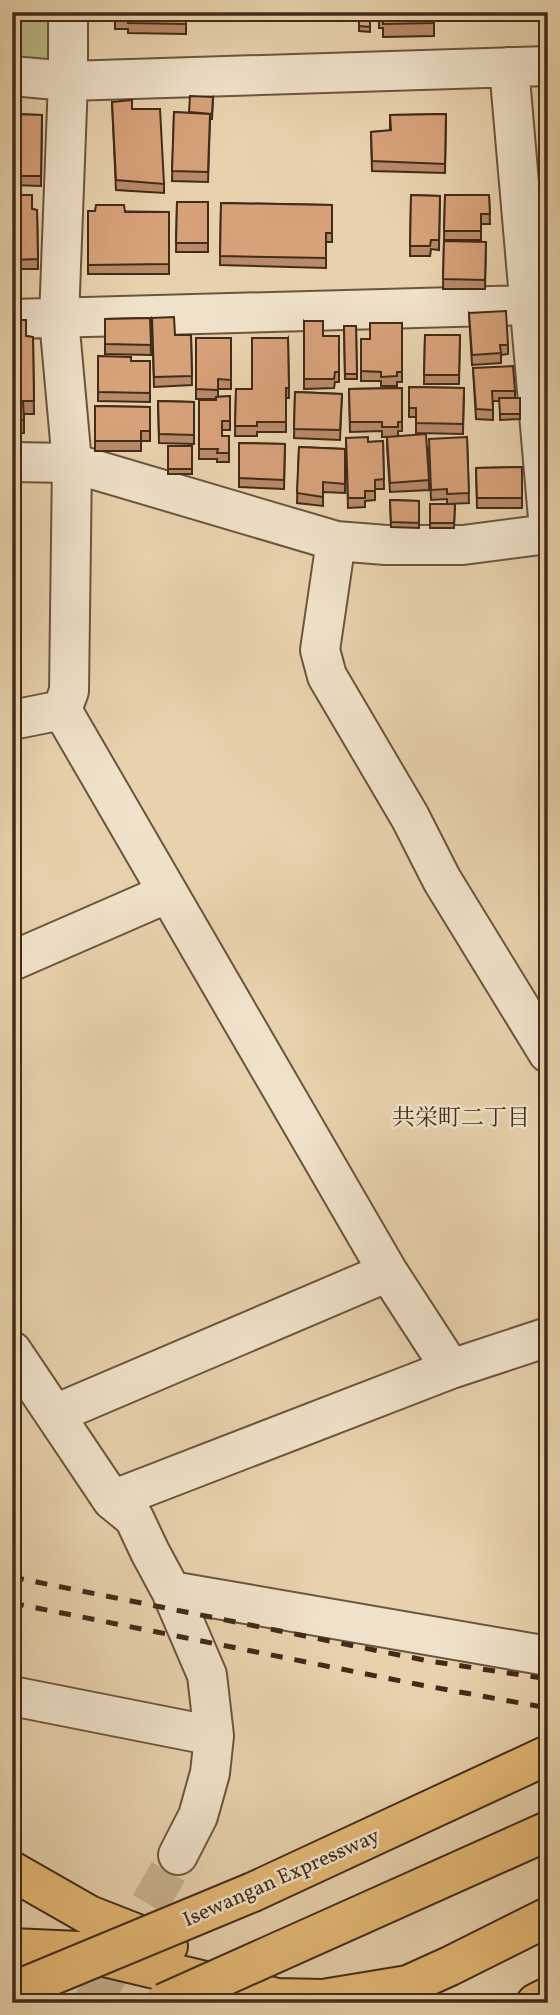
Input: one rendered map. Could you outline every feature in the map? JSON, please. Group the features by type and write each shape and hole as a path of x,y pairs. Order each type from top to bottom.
{"highway":[{"name":"Isewangan Expressway","path":"12,1992 253,1892 548,1755"},
{"path":"164,2003 548,1831"},
{"path":"12,1871 89,1915 202,1960 271,1981 319,1989 369,1992"},
{"path":"12,1948 79,1951 277,1998 323,1999 408,1985 548,1917"},
{"path":"536,2003 548,1997"}],"street":[{"path":"62,709 69,691 72,463 59,319 68,12"},
{"path":"12,76 68,81 548,66"},
{"path":"509,67 538,304 548,518"},
{"path":"12,319 538,304"},
{"path":"12,462 72,463 336,541 386,545 463,545 548,534"},
{"path":"336,541 320,650 327,677 410,817 442,880 548,1053"},
{"path":"12,720 62,709"},
{"path":"62,709 387,1272 451,1369"},
{"path":"12,961 168,894"},
{"path":"55,1414 387,1272"},
{"path":"112,1500 451,1369 548,1337"},
{"path":"12,1351 112,1500 134,1518 171,1591 207,1675 214,1736 210,1773 198,1816 178,1855"},
{"path":"171,1591 547,1652"},
{"path":"12,1696 214,1736"}],"shaded area":[{"path":"12,12 68,12 68,81 12,82"}],"building":[{"path":"115,12 186,12 186,24 128,23 128,19 115,19"},
{"path":"359,12 370,12 370,27 359,26"},
{"path":"379,12 434,12 434,23 383,24 383,15 379,15"},
{"path":"190,96 213,97 212,114 189,112"},
{"path":"132,100 132,109 160,109 164,184 116,180 112,102"},
{"path":"174,112 210,114 208,172 172,171"},
{"path":"12,114 42,115 41,176 12,176"},
{"path":"446,114 445,164 372,161 371,132 391,130 390,115"},
{"path":"12,195 32,195 32,209 37,210 38,259 12,260"},
{"path":"411,195 440,196 439,240 431,240 430,246 410,246"},
{"path":"445,195 489,195 490,214 481,214 481,231 444,231"},
{"path":"177,202 208,202 208,243 176,243"},
{"path":"221,203 332,205 332,233 326,233 326,258 220,256"},
{"path":"96,205 124,205 125,212 169,212 169,264 88,265 88,211 95,211"},
{"path":"444,241 486,242 485,280 443,279"},
{"path":"506,311 508,345 500,345 501,353 472,355 469,313"},
{"path":"174,317 175,335 191,335 192,376 154,377 152,318"},
{"path":"150,318 151,345 105,344 105,319"},
{"path":"14,320 26,320 26,336 33,337 34,401 23,401 24,420 12,420"},
{"path":"304,321 323,321 323,336 339,336 339,372 335,372 334,379 304,379"},
{"path":"370,323 402,323 402,372 397,372 397,376 381,377 381,372 361,371 361,339 370,339"},
{"path":"344,326 356,326 357,374 345,374"},
{"path":"425,335 460,335 459,375 424,375"},
{"path":"196,338 231,338 231,380 218,379 218,390 196,389"},
{"path":"252,338 288,338 289,388 286,388 286,422 257,422 257,426 235,426 236,389 252,389"},
{"path":"98,356 131,357 131,361 150,361 150,393 98,392"},
{"path":"513,366 515,391 492,391 493,410 476,409 473,368"},
{"path":"409,387 464,388 463,424 416,423 416,408 409,408"},
{"path":"402,388 402,422 398,422 398,427 382,427 382,422 350,422 349,389"},
{"path":"295,392 342,394 340,430 294,429"},
{"path":"230,396 230,421 222,421 222,436 229,436 229,453 217,453 218,449 199,449 199,400 216,400 216,397"},
{"path":"499,398 520,398 520,414 500,414"},
{"path":"158,401 194,402 194,435 159,434"},
{"path":"95,406 150,407 150,431 141,431 141,441 95,441"},
{"path":"426,434 429,480 390,483 387,437"},
{"path":"368,437 368,442 383,441 384,479 375,480 375,491 365,491 365,498 348,498 346,438"},
{"path":"467,437 469,493 447,494 447,489 431,490 429,439"},
{"path":"239,443 285,444 284,480 239,478"},
{"path":"168,446 192,446 192,469 168,469"},
{"path":"299,447 345,449 345,484 323,482 323,497 297,493"},
{"path":"522,467 522,498 477,498 476,468"},
{"path":"390,500 419,501 419,523 391,522"},
{"path":"430,504 455,504 454,523 430,523"}],"tunnel":[{"path":"92,2003 178,1855"}],"railway":[{"path":"12,1577 429,1661 548,1679"},
{"path":"12,1603 548,1708"}],"district":[{"name":"共栄町二丁目","path":"461,1117"}]}
